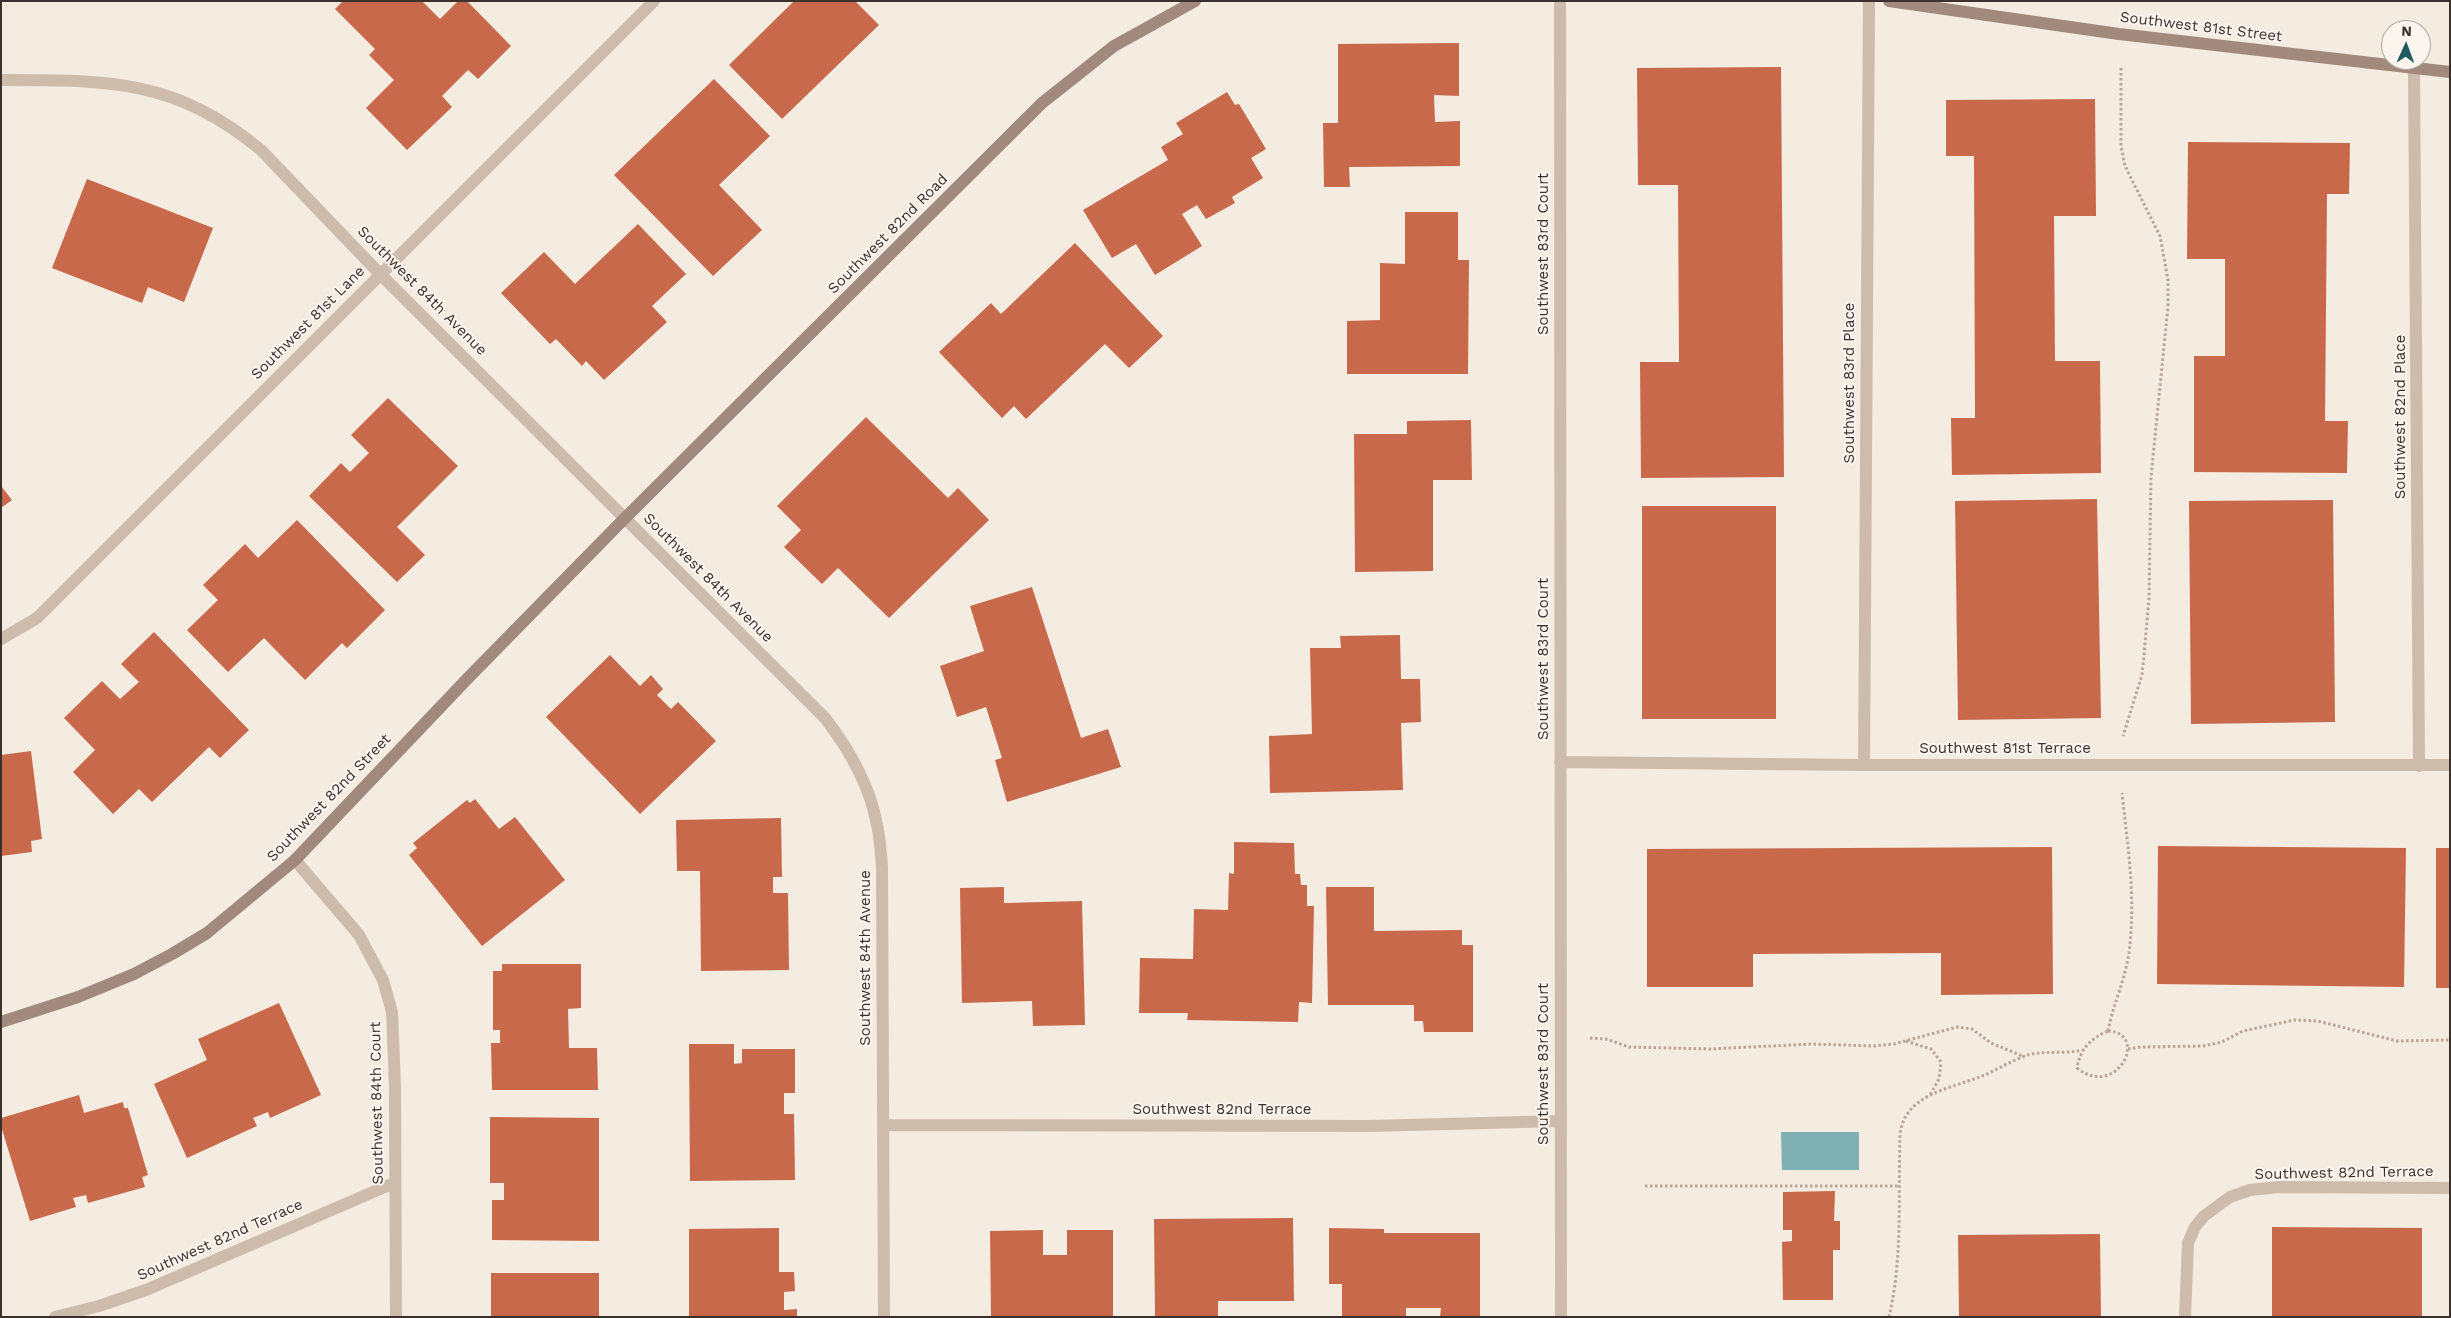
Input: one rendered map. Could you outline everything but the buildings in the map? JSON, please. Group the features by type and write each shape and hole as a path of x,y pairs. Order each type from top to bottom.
{"street":[{"name":"Southwest 81st Lane","path":"1,639 37,618 654,1"},
{"name":"Southwest 82nd Road","path":"625,518 1042,103 1114,46 1195,1"},
{"name":"Southwest 83rd Court","path":"1560,1 1561,1317"},
{"name":"Southwest 83rd Place","path":"1864,765 1869,1"},
{"name":"Southwest 81st Street","path":"1889,1 2119,34 2381,65"},
{"name":"Southwest 82nd Place","path":"2414,70 2419,766"},
{"name":"Southwest 81st Street","path":"2426,70 2450,72"},
{"name":"Southwest 84th Avenue","path":"1,80 102,82 135,86 194,105 228,125 261,150 380,274 825,718 853,760 866,789 877,824 882,867 884,1317"},
{"name":"Southwest 82nd Street","path":"1,1022 78,997 134,974 207,933 295,860 475,671 625,518"},
{"name":"Southwest 81st Terrace","path":"1560,762 1864,765 2450,765"},
{"name":"Southwest 84th Court","path":"295,860 359,935 383,980 392,1012 395,1050 396,1317"},
{"name":"Southwest 82nd Terrace","path":"883,1125 1370,1126 1560,1121"},
{"name":"Southwest 82nd Terrace","path":"55,1317 99,1306 146,1290 394,1182"},
{"name":"Southwest 82nd Terrace","path":"2186,1317 2188,1243 2195,1227 2213,1208 2230,1197 2250,1190 2279,1187 2450,1188"}],"path":[{"path":"2121,68 2121,146 2125,166 2160,236 2165,256 2168,306 2151,477 2149,599 2142,675 2122,742"},
{"path":"2108,1031 2129,956 2132,918 2131,857 2122,791"},
{"path":"2128,1049 2140,1046 2203,1046 2222,1042 2243,1031 2295,1020 2318,1021 2397,1041 2450,1040"},
{"path":"1581,1038 1606,1039 1629,1046 1710,1049 1812,1044 1873,1046 1957,1027 1966,1027 1991,1043 2025,1057"},
{"path":"2108,1031 2115,1031 2124,1039 2128,1049 2127,1058 2120,1067 2112,1073 2097,1076 2089,1075 2077,1068 2082,1050 2100,1034 2108,1031"},
{"path":"1906,1040 1931,1048 1941,1062 1939,1079 1930,1096"},
{"path":"1889,1317 1895,1293 1900,1135 1903,1120 1915,1104 1930,1096 2031,1054 2082,1050"},
{"path":"1645,1186 1899,1186"}],"water":[{"path":"1781,1132 1859,1132 1859,1170 1782,1170"}]}
